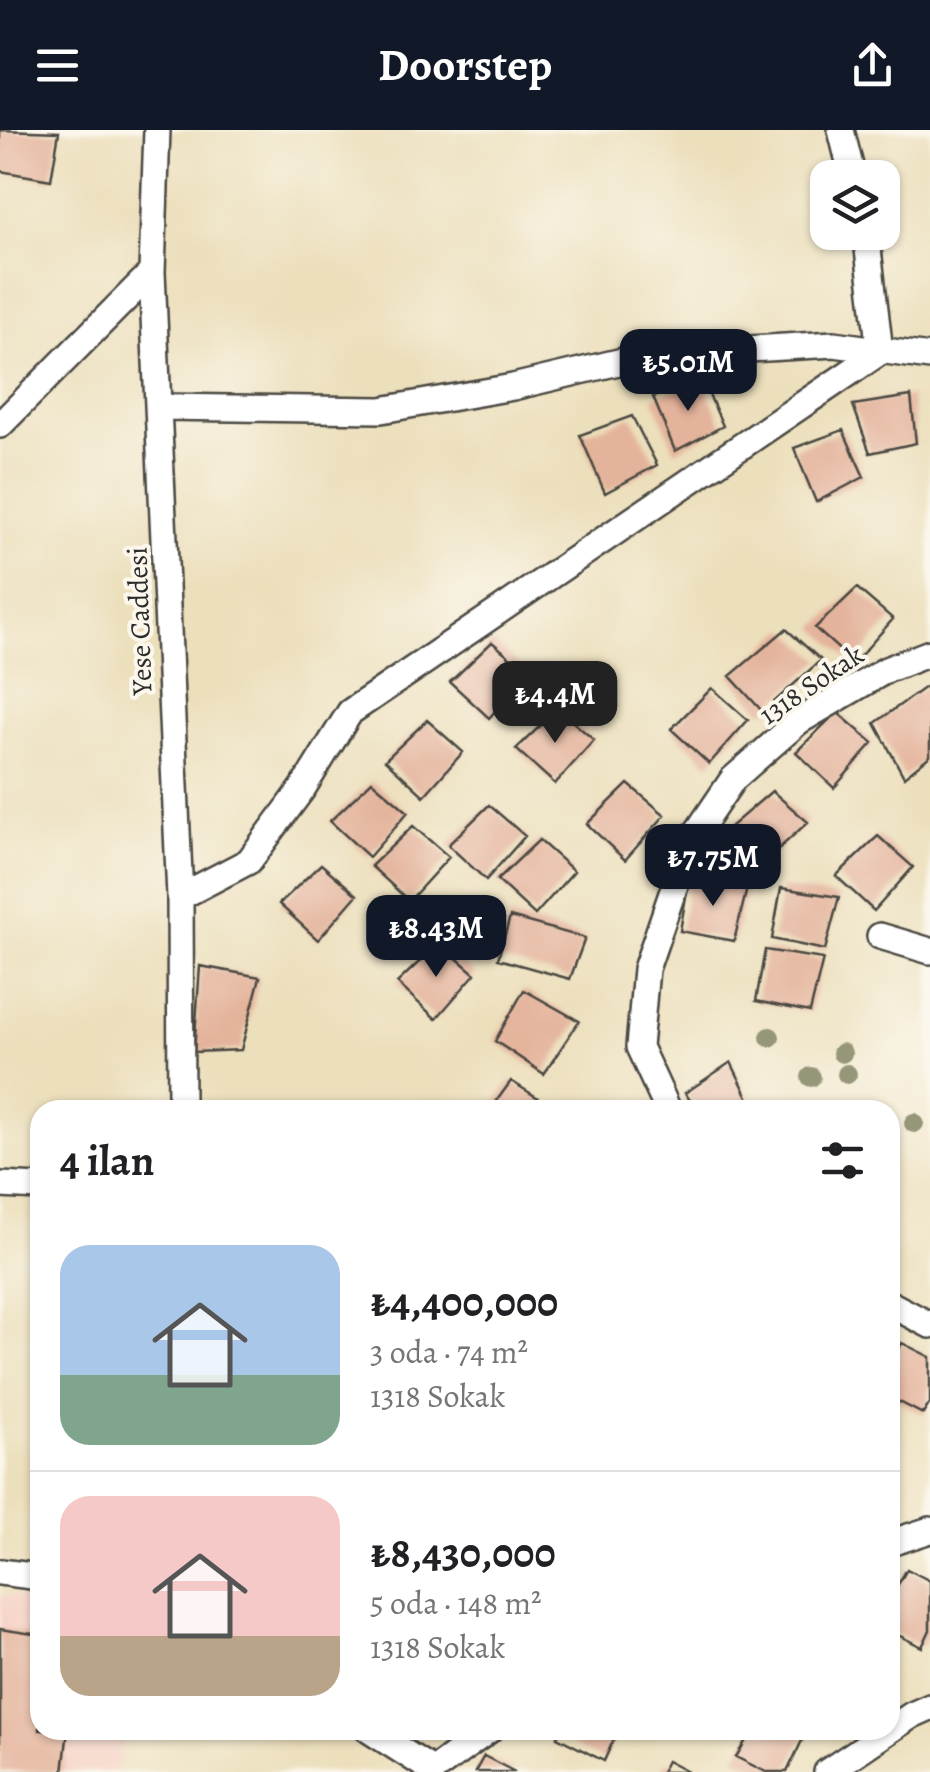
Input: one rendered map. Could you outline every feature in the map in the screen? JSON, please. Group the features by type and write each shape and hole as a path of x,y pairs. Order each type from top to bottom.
{"street":[{"name":"Yese Caddesi","path":"156,130 152,272 180,897 181,1100"},
{"path":"841,130 848,160"},
{"path":"868,250 880,352"},
{"path":"0,425 152,272"},
{"path":"161,407 381,410 513,388 648,354 834,344 930,358"},
{"path":"180,897 250,861 303,788 350,712 880,352"},
{"name":"1318 Sokak","path":"663,1100 638,1047 646,969 689,844 733,779 798,721 886,670 930,652"},
{"path":"880,936 930,951"},
{"path":"0,1185 30,1187"},
{"path":"900,1309 930,1325"},
{"path":"900,1540 930,1530"},
{"path":"0,1572 30,1575"},
{"path":"900,1724 930,1707"},
{"path":"384,1740 431,1771 475,1740"},
{"path":"827,1772 876,1740"}],"shaded area":[{"path":"0,1595 30,1598 30,1740 123,1740 117,1772 0,1772"}],"building":[{"path":"0,130 59,132 51,180 0,171"},
{"path":"702,379 723,426 675,451 653,397"},
{"path":"911,396 916,443 870,453 853,405"},
{"path":"632,416 657,465 605,493 580,435"},
{"path":"843,430 864,477 816,502 794,448"},
{"path":"857,588 893,619 854,663 815,628"},
{"path":"786,629 821,660 763,712 730,676"},
{"path":"492,642 529,673 489,718 450,682"},
{"path":"925,687 930,695 930,756 904,777 875,723"},
{"path":"712,688 748,720 709,764 671,729"},
{"path":"558,709 594,740 555,784 516,749"},
{"path":"837,712 873,743 834,788 796,752"},
{"path":"427,720 463,752 424,796 385,760"},
{"path":"372,781 408,812 369,857 330,821"},
{"path":"628,784 665,815 625,860 587,824"},
{"path":"772,791 808,822 750,875 716,839"},
{"path":"489,805 525,836 486,880 448,845"},
{"path":"413,826 449,857 409,901 371,866"},
{"path":"878,836 913,867 874,911 836,876"},
{"path":"539,840 574,871 535,915 497,880"},
{"path":"321,864 357,895 318,940 279,904"},
{"path":"689,879 747,888 734,941 680,931"},
{"path":"781,888 839,897 825,950 772,939"},
{"path":"510,917 585,938 570,979 498,959"},
{"path":"439,943 475,974 436,1019 397,983"},
{"path":"765,950 823,959 810,1012 756,1001"},
{"path":"200,966 260,977 241,1050 194,1052"},
{"path":"524,990 579,1021 544,1074 495,1041"},
{"path":"731,1062 750,1100 690,1100 685,1093"},
{"path":"511,1081 541,1100 497,1100"},
{"path":"902,1343 930,1357 930,1403 923,1414 900,1402"},
{"path":"907,1569 930,1581 930,1630 922,1647 900,1636 900,1581"},
{"path":"0,1629 30,1634 30,1740 67,1740 63,1772 0,1772"},
{"path":"563,1740 613,1740 604,1761"},
{"path":"746,1740 802,1740 787,1772 766,1772 736,1757"},
{"path":"484,1756 515,1772 475,1772"},
{"path":"667,1761 688,1772 661,1772"}]}
